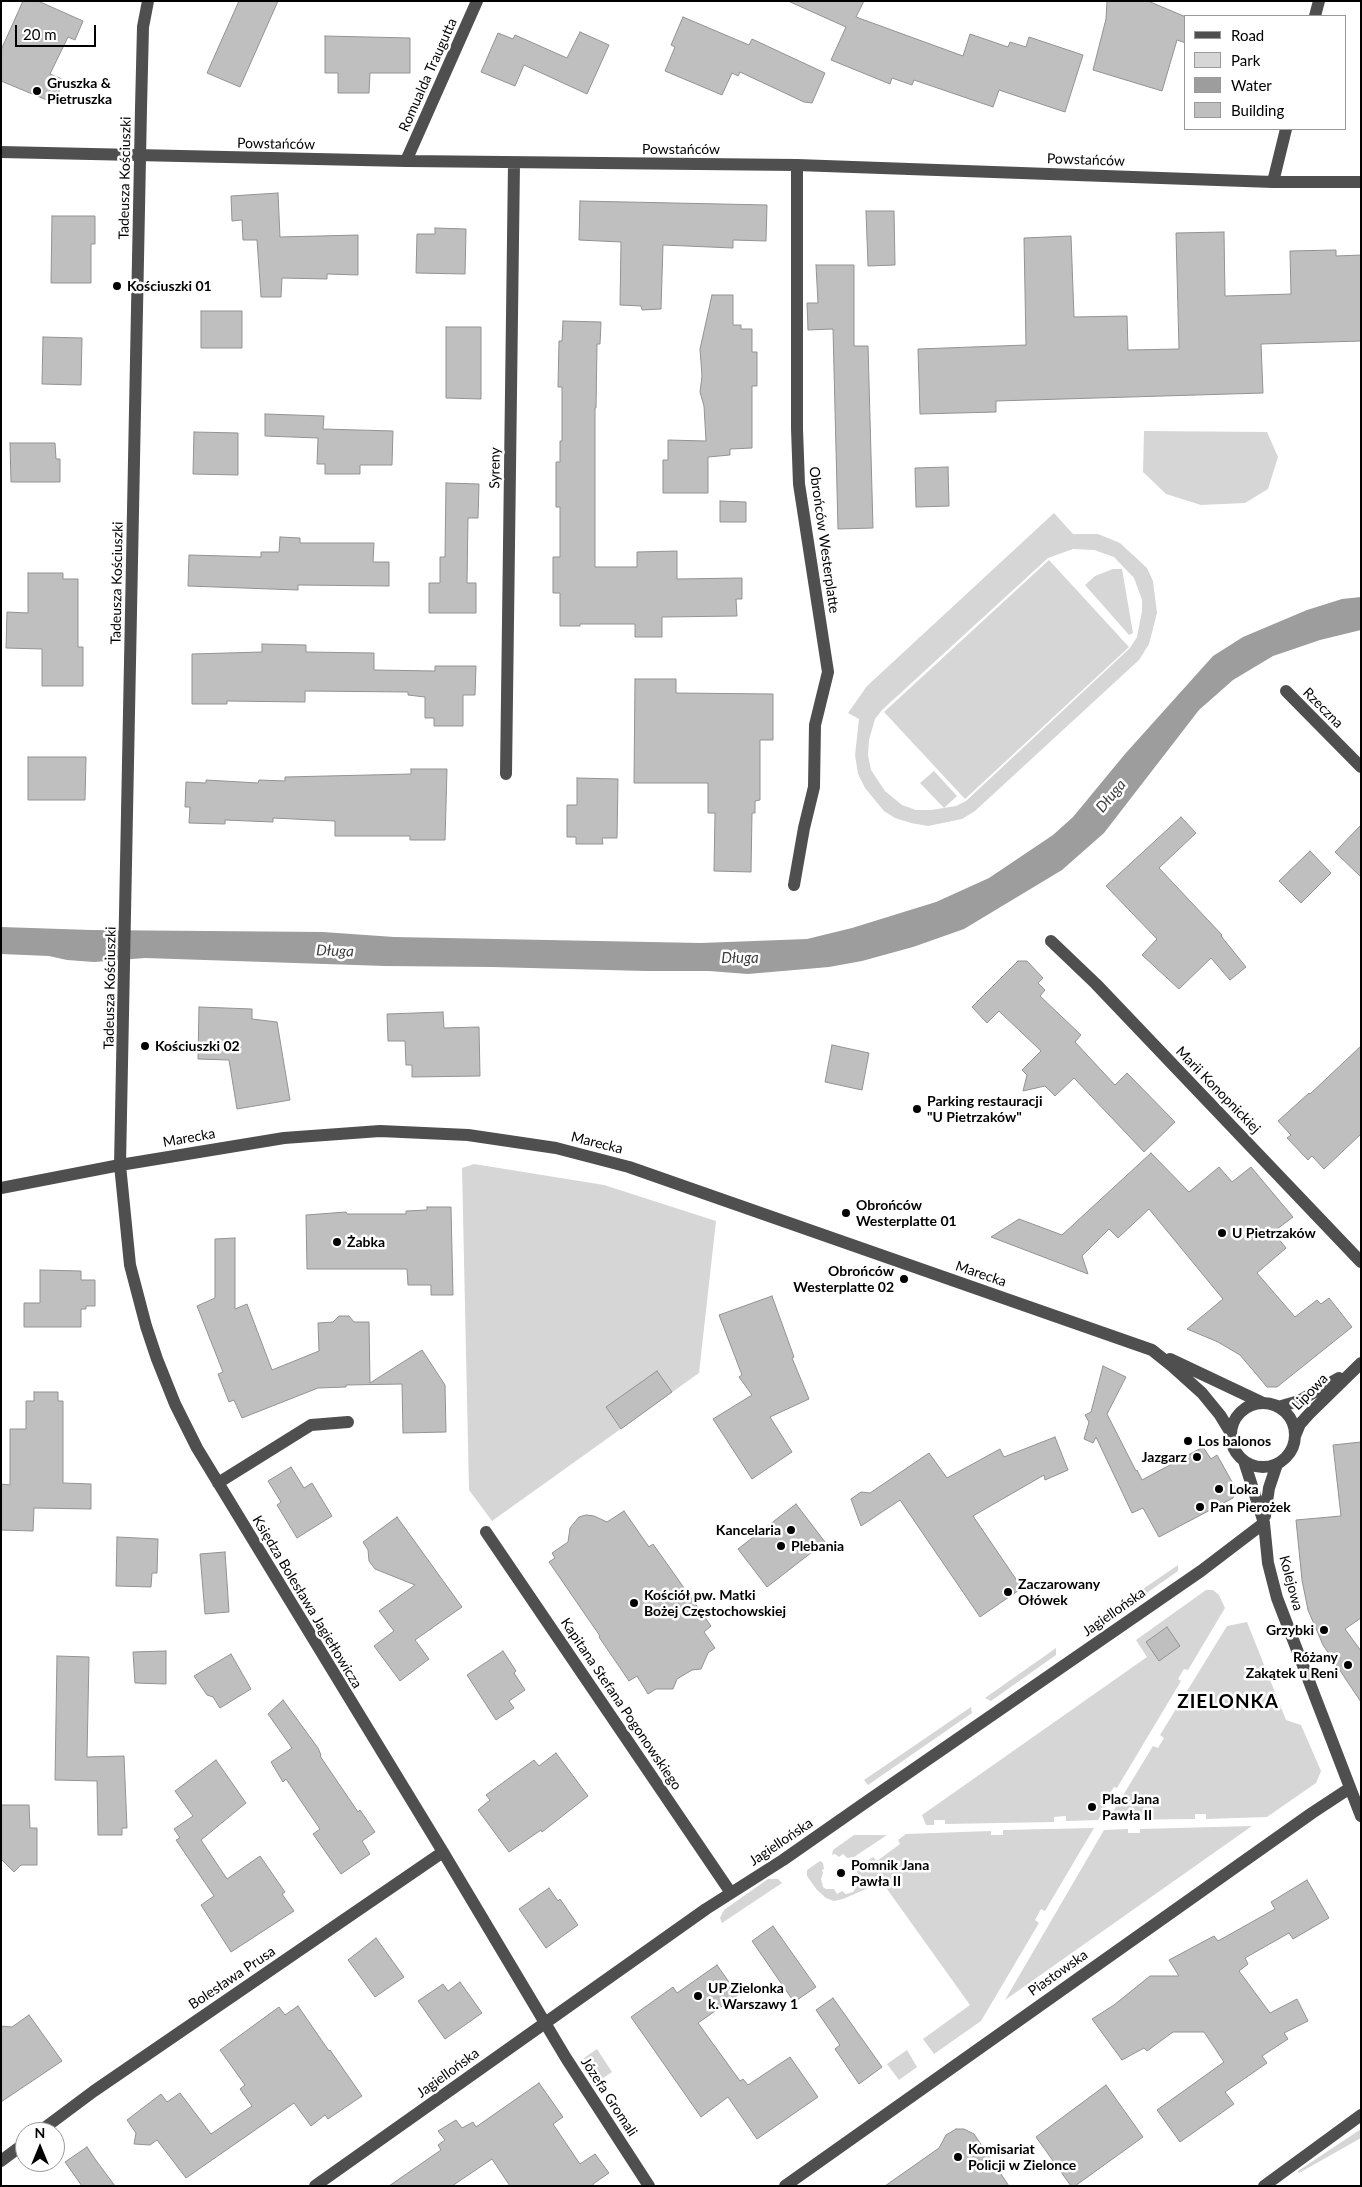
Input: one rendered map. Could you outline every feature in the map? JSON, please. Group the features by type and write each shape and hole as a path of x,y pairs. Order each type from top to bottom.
{"street":[{"name":"Tadeusza Kościuszki","path":"120,1165 143,27 148,1"},
{"name":"Romualda Traugutta","path":"406,161 477,1"},
{"path":"1315,15 1319,1"},
{"path":"1272,182 1286,130"},
{"name":"Powstańców","path":"1,152 514,163 797,165 1272,182 1361,182"},
{"name":"Syreny","path":"506,774 514,163"},
{"name":"Obrońców Westerplatte","path":"794,885 804,828 814,788 815,725 828,672 799,484 797,429 797,165"},
{"name":"Rzeczna","path":"1286,691 1361,767"},
{"name":"Marii Konopnickiej","path":"1051,941 1096,984 1361,1262"},
{"name":"Marecka","path":"1,1188 120,1165 284,1138 380,1131 468,1135 556,1148 629,1167 710,1194 1152,1350 1202,1393 1220,1415 1231,1433"},
{"name":"Księdza Bolesława Jagiełłowicza","path":"120,1165 130,1266 146,1326 175,1404 218,1483 443,1852 545,2024"},
{"name":"Marecka","path":"1158,1354 1263,1403"},
{"name":"Lipowa","path":"1278,1407 1299,1400 1356,1367"},
{"name":"Lipowa","path":"1295,1436 1304,1419 1356,1367"},
{"path":"1263,1403 1278,1407 1290,1419 1295,1436 1290,1452 1277,1464 1260,1467 1244,1461 1234,1449 1231,1433 1235,1418 1247,1407 1263,1403"},
{"path":"218,1483 311,1425 348,1422"},
{"name":"Kolejowa","path":"1244,1461 1264,1523 1268,1563 1277,1598 1361,1816"},
{"name":"Kolejowa","path":"1264,1523 1269,1488 1277,1464"},
{"name":"Jagiellońska","path":"315,2186 516,2042 545,2024 731,1893 790,1855 1201,1571 1264,1523"},
{"name":"Kapitana Stefana Pogonowskiego","path":"486,1532 731,1893"},
{"name":"Piastowska","path":"785,2186 1312,1812 1350,1788"},
{"name":"Bolesława Prusa","path":"53,2122 94,2091 443,1852"},
{"name":"Józefa Gromali","path":"545,2024 649,2186"},
{"path":"1264,2186 1361,2115"},
{"path":"1,2161 15,2150"}],"green space":[{"path":"1144,431 1267,432 1278,457 1268,489 1245,503 1201,505 1166,494 1143,472"},
{"path":"1054,513 1073,534 1098,534 1120,543 1147,568 1153,581 1157,613 1149,644 1139,660 975,811 962,819 928,826 895,818 884,811 865,788 858,774 855,755 859,719 848,713 867,686","holes":["1073,549 1094,550 1114,557 1134,578 1142,600 1142,611 1137,637 1130,648 966,801 956,806 931,810 916,810 902,805 885,791 871,770 868,755 869,740 875,719 882,710 1048,558"]},
{"path":"1049,560 1129,647 965,799 884,712"},
{"path":"1113,569 1122,569 1133,633 1129,635 1085,585 1095,576"},
{"path":"934,771 957,796 944,808 920,783"},
{"path":"474,1164 604,1185 716,1221 699,1373 492,1521 469,1490 462,1168"},
{"path":"1178,1565 1178,1571 1111,1618 1105,1615"},
{"path":"1206,1590 1213,1590 1219,1595 1225,1608 1188,1670 1184,1669 1178,1679 1181,1681 1117,1788 1114,1787 1107,1798 1110,1800 1098,1820 1066,1821 1066,1816 1054,1817 1054,1822 945,1824 945,1820 934,1820 934,1825 926,1825 922,1815 1147,1657 1136,1640"},
{"path":"1247,1622 1286,1720 1301,1725 1321,1771 1316,1783 1267,1817 1206,1819 1206,1814 1195,1814 1195,1819 1108,1820 1153,1746 1158,1748 1164,1738 1160,1735 1227,1626"},
{"path":"1056,1648 1056,1655 991,1701 985,1698"},
{"path":"971,1707 972,1713 868,1785 864,1780"},
{"path":"1252,1826 1005,2000 1104,1830 1128,1829 1128,1833 1140,1833 1140,1829"},
{"path":"1094,1828 1045,1911 1041,1909 1035,1920 1039,1923 981,2021 934,2054 923,2039 970,2005 882,1882 834,1901 826,1898 817,1890 807,1876 807,1870 820,1861 823,1863 824,1869 822,1870 821,1879 823,1887 834,1889 837,1894 842,1891 846,1894 853,1892 857,1886 857,1881 861,1878 857,1872 860,1866 873,1857 877,1861 900,1844 898,1840 906,1834 991,1831 991,1835 1003,1835 1003,1830"},
{"path":"854,1835 887,1835 854,1857 847,1858 843,1854 839,1857 835,1854 832,1855 833,1850"},
{"path":"768,1879 778,1879 782,1883 722,1923 720,1918 724,1910"},
{"path":"597,2049 612,2072 599,2081 584,2058"},
{"path":"907,2050 917,2067 899,2080 887,2064"},
{"path":"1361,2129 1361,2138 1299,2173 1298,2171"}],"water":[{"name":"Długa","path":"1361,597 1361,630 1320,640 1273,656 1233,680 1199,710 1104,833 1062,870 964,929 913,947 862,961 829,967 748,974 709,971 385,966 145,958 94,962 67,960 49,956 1,954 1,927 91,930 323,932 394,937 701,943 807,939 852,928 936,902 989,878 1053,835 1073,817 1125,754 1213,656 1243,637 1307,610 1342,599"}],"building":[{"path":"23,1 38,1 83,21 75,40 68,37 50,74 64,80 54,103 1,81 1,50"},
{"path":"239,1 278,1 240,87 207,73"},
{"path":"788,1 864,1 856,17 963,56 970,34 1008,47 1010,42 1026,47 1029,37 1083,55 1065,112 999,90 993,107 914,80 912,85 892,78 890,84 831,60 846,27"},
{"path":"1107,1 1148,1 1184,16 1184,42 1177,40 1162,91 1093,70 1106,19"},
{"path":"683,17 749,45 752,39 825,73 812,103 804,102 740,72 738,76 732,73 722,95 665,71 675,47 671,45"},
{"path":"580,32 609,45 587,94 524,65 515,86 481,72 498,33 513,39 515,35 567,58"},
{"path":"325,36 410,38 410,73 370,73 369,93 338,93 338,73 325,73"},
{"path":"278,193 280,237 358,235 358,275 327,274 327,279 282,278 281,297 261,297 257,240 243,240 242,220 232,221 231,196"},
{"path":"580,201 767,205 766,241 733,240 733,248 663,245 661,309 642,310 641,306 620,305 621,242 579,240"},
{"path":"866,211 894,211 895,265 868,266"},
{"path":"52,216 95,216 95,244 91,244 91,283 51,283"},
{"path":"435,228 466,229 465,274 416,273 417,234 435,234"},
{"path":"1224,232 1225,296 1291,294 1290,251 1336,250 1336,256 1361,255 1361,341 1261,344 1263,393 996,401 996,412 920,414 918,349 1026,345 1024,238 1071,236 1074,317 1127,316 1128,350 1179,349 1176,233"},
{"path":"816,265 854,265 854,346 868,346 873,528 838,529 833,329 808,330 807,303 818,303"},
{"path":"712,295 733,295 733,325 741,325 741,329 752,329 752,352 757,352 757,386 752,386 752,448 730,449 730,455 708,457 708,493 663,493 663,460 668,460 668,440 706,441 704,406 700,392 702,376 700,349"},
{"path":"201,311 242,311 242,348 201,348"},
{"path":"563,321 601,322 600,344 597,344 595,408 595,567 637,567 637,552 677,551 677,579 742,578 742,599 736,599 737,616 662,617 662,637 635,637 635,624 560,626 560,593 553,593 553,557 560,557 560,507 556,507 556,462 560,462 560,441 562,441 562,387 558,387 559,341 562,341"},
{"path":"446,327 481,327 481,399 446,398"},
{"path":"43,337 82,338 81,385 42,384"},
{"path":"265,414 324,416 323,429 393,431 392,465 360,465 360,474 325,474 325,464 317,464 318,438 265,436"},
{"path":"194,432 238,433 238,475 193,474"},
{"path":"10,443 55,443 56,459 60,459 60,482 11,482"},
{"path":"948,467 949,506 916,507 915,468"},
{"path":"446,483 479,484 478,518 468,518 467,583 476,583 476,613 429,613 429,583 440,583 440,557 445,557"},
{"path":"720,501 746,502 746,522 720,522"},
{"path":"280,537 300,538 300,543 374,543 373,562 389,562 389,586 298,585 298,590 188,586 189,555 261,557 261,552 279,552"},
{"path":"28,573 63,573 63,579 78,579 78,647 83,647 83,686 42,686 42,649 6,648 7,612 28,613"},
{"path":"262,644 306,645 306,652 374,653 374,670 435,671 435,666 476,666 475,695 463,695 463,726 434,726 434,718 425,718 425,697 408,695 408,692 305,691 305,702 227,701 227,704 192,704 192,654 262,652"},
{"path":"635,679 676,679 676,693 773,694 773,740 760,740 760,800 755,801 755,813 752,813 751,872 714,871 715,813 708,813 708,783 634,783"},
{"path":"28,757 86,757 85,800 28,800"},
{"path":"411,769 447,769 445,840 410,840 410,836 335,836 335,821 273,818 273,822 225,820 225,824 189,823 190,807 185,807 186,782 206,783 206,780 258,783 259,780 285,781 285,777 411,774"},
{"path":"577,778 618,779 617,838 602,838 603,844 576,844 576,837 567,837 567,805 577,805"},
{"path":"1181,817 1196,833 1159,868 1222,935 1246,967 1230,980 1211,958 1179,989 1142,955 1157,939 1106,886"},
{"path":"1361,825 1361,877 1335,852"},
{"path":"1310,851 1331,873 1301,903 1279,881"},
{"path":"1018,961 1027,961 1043,978 1038,983 1045,990 1040,996 1081,1035 1075,1042 1115,1085 1127,1073 1175,1122 1144,1152 1074,1078 1055,1096 1045,1086 1023,1091 1027,1075 1022,1070 1041,1051 999,1011 987,1023 972,1007"},
{"path":"199,1007 252,1009 252,1019 277,1022 290,1100 237,1109 229,1060 198,1059"},
{"path":"443,1012 444,1028 479,1027 480,1076 412,1077 412,1065 406,1065 405,1041 388,1041 387,1014"},
{"path":"832,1045 869,1053 862,1090 825,1082"},
{"path":"1361,1046 1361,1134 1324,1169 1312,1156 1308,1160 1287,1138 1291,1135 1278,1121"},
{"path":"1151,1153 1189,1192 1219,1167 1232,1182 1251,1167 1293,1217 1273,1232 1286,1248 1257,1273 1295,1317 1317,1300 1321,1304 1329,1298 1352,1327 1277,1387 1267,1387 1240,1355 1218,1342 1187,1329 1223,1299 1149,1209 1118,1238 1109,1229 1082,1256 1088,1274 991,1237 1019,1219 1062,1235"},
{"path":"427,1207 451,1207 453,1295 431,1295 431,1285 408,1285 407,1269 307,1269 306,1215 346,1212 347,1214 406,1214 406,1211 427,1210"},
{"path":"235,1238 235,1309 247,1304 272,1370 319,1351 318,1323 333,1322 339,1316 349,1316 354,1322 369,1322 370,1383 422,1350 445,1385 446,1432 403,1433 402,1384 346,1385 346,1387 318,1388 242,1418 234,1400 229,1402 218,1374 223,1372 197,1306 215,1298 215,1239"},
{"path":"40,1270 81,1271 81,1280 95,1280 95,1306 86,1306 86,1309 81,1309 81,1327 24,1327 24,1303 40,1303"},
{"path":"772,1296 794,1357 792,1358 809,1399 770,1417 792,1452 752,1479 713,1419 752,1395 739,1377 742,1375 719,1315"},
{"path":"1103,1366 1126,1377 1107,1414 1142,1480 1203,1447 1211,1459 1217,1455 1236,1489 1233,1498 1159,1537 1143,1508 1132,1513 1096,1437 1093,1443 1084,1439 1089,1422 1085,1415 1091,1412"},
{"path":"657,1371 672,1392 621,1429 606,1407"},
{"path":"34,1392 58,1392 58,1401 63,1401 63,1483 91,1484 91,1509 34,1508 33,1531 1,1530 1,1484 10,1485 10,1429 26,1429 26,1401 34,1401"},
{"path":"1055,1437 1068,1470 1045,1480 1044,1475 973,1516 1022,1588 980,1617 900,1500 861,1526 851,1499 861,1492 870,1493 929,1453 947,1478 1000,1449 1004,1457"},
{"path":"1361,1442 1361,1618 1345,1629 1361,1651 1361,1702 1323,1645 1308,1610 1302,1580 1296,1520 1341,1516 1333,1445"},
{"path":"291,1467 304,1488 312,1483 332,1516 297,1538 277,1505 281,1502 268,1481"},
{"name":"Plebania","path":"796,1504 825,1542 767,1587 738,1549"},
{"name":"Kościół pw. Matki Bożej Częstochowskiej","path":"624,1511 649,1547 653,1544 711,1626 704,1632 715,1648 708,1653 701,1669 692,1670 677,1679 673,1689 656,1689 648,1694 637,1676 629,1681 549,1562 555,1558 552,1553 568,1542 570,1528 579,1517 586,1515 594,1516 607,1522"},
{"path":"397,1517 462,1607 415,1640 429,1659 400,1681 374,1646 394,1631 379,1611 415,1585 375,1569 369,1561 368,1550 363,1542"},
{"path":"117,1537 158,1539 157,1573 152,1573 151,1587 116,1586"},
{"path":"225,1552 229,1612 205,1614 200,1554"},
{"path":"1167,1627 1180,1646 1159,1661 1146,1642"},
{"path":"166,1651 166,1684 135,1683 133,1652"},
{"path":"503,1651 525,1690 509,1701 514,1708 496,1720 467,1675"},
{"path":"231,1654 251,1689 220,1708 213,1697 207,1695 194,1676"},
{"path":"57,1656 89,1657 87,1757 124,1756 127,1828 122,1828 122,1835 98,1835 97,1781 55,1780"},
{"path":"283,1700 318,1748 320,1756 358,1812 360,1810 375,1832 362,1841 370,1854 341,1874 313,1834 320,1829 286,1779 283,1782 271,1762 292,1748 268,1714"},
{"path":"556,1753 588,1796 542,1832 541,1830 509,1852 478,1810 490,1800 486,1795 534,1760 539,1766"},
{"path":"216,1760 246,1803 201,1840 227,1879 260,1856 285,1892 282,1894 294,1911 231,1952 201,1905 214,1896 176,1840 180,1838 174,1829 193,1816 175,1791"},
{"path":"1,1805 29,1805 30,1828 37,1828 37,1865 21,1865 14,1872 1,1859"},
{"path":"1307,1880 1329,1918 1293,1939 1289,1933 1245,1958 1248,1964 1239,1971 1270,2013 1297,1999 1308,2021 1284,2033 1288,2039 1262,2056 1267,2063 1225,2092 1234,2104 1180,2142 1157,2110 1224,2062 1204,2032 1173,2032 1147,2051 1144,2048 1122,2060 1092,2019 1114,2005 1150,1976 1179,1976 1169,1960 1214,1936 1218,1941 1275,1909 1271,1902"},
{"path":"549,1888 558,1901 560,1899 578,1925 546,1948 519,1909"},
{"path":"773,1926 816,1987 794,2002 752,1941"},
{"path":"376,1938 404,1977 375,1997 348,1960"},
{"path":"717,1965 738,1995 698,2023 740,2081 743,2079 748,2085 790,2057 818,2097 757,2139 728,2097 701,2117 631,2017 673,1987 677,1993"},
{"path":"460,1982 482,2013 445,2039 418,2001 443,1984 448,1991"},
{"path":"833,1998 882,2067 859,2084 835,2049 840,2045 816,2010"},
{"path":"298,2006 362,2096 328,2119 325,2115 311,2126 294,2103 186,2178 157,2140 150,2145 134,2144 136,2133 127,2120 161,2094 167,2102 180,2093 211,2134 252,2106 240,2089 245,2085 220,2050 279,2007 285,2015"},
{"path":"29,2015 62,2061 1,2102 1,2026 12,2027"},
{"path":"539,2083 563,2117 553,2124 580,2164 595,2154 609,2173 593,2184 594,2186 510,2186 492,2159 452,2186 389,2186 441,2150 438,2145 445,2140 438,2131 456,2120 462,2128 473,2122 476,2127"},
{"path":"1106,2085 1143,2137 1075,2186 1071,2186 1036,2137"},
{"name":"Komisariat Policji w Zielonce","path":"956,2129 964,2129 974,2134 1009,2186 885,2186 939,2148 946,2135"},
{"path":"87,2147 115,2186 82,2186 65,2162"}],"place":[{"name":"Gruszka & Pietruszka","path":"37,91"},
{"name":"Kościuszki 01","path":"117,286"},
{"name":"Kościuszki 02","path":"145,1046"},
{"name":"Parking restauracji \"U Pietrzaków\"","path":"917,1109"},
{"name":"Obrońców Westerplatte 01","path":"846,1213"},
{"name":"U Pietrzaków","path":"1222,1233"},
{"name":"Żabka","path":"337,1242"},
{"name":"Obrońców Westerplatte 02","path":"904,1279"},
{"name":"Los balonos","path":"1188,1441"},
{"name":"Jazgarz","path":"1197,1457"},
{"name":"Loka","path":"1219,1489"},
{"name":"Pan Pierożek","path":"1200,1507"},
{"name":"Kancelaria","path":"791,1530"},
{"name":"Plebania","path":"781,1546"},
{"name":"Zaczarowany Ołówek","path":"1008,1592"},
{"name":"Kościół pw. Matki Bożej Częstochowskiej","path":"634,1603"},
{"name":"Grzybki","path":"1324,1630"},
{"name":"Różany Zakątek u Reni","path":"1348,1665"},
{"name":"Plac Jana Pawła II","path":"1092,1807"},
{"name":"Pomnik Jana Pawła II","path":"841,1873"},
{"name":"UP Zielonka k. Warszawy 1","path":"698,1996"},
{"name":"Komisariat Policji w Zielonce","path":"958,2157"}],"district":[{"name":"ZIELONKA","path":"1228,1702"}]}
